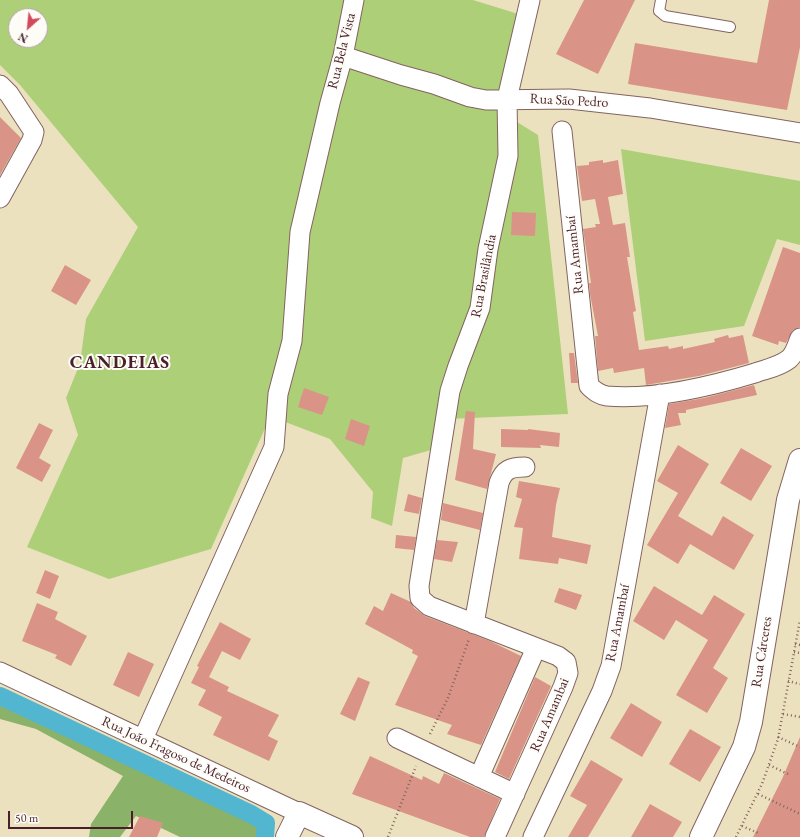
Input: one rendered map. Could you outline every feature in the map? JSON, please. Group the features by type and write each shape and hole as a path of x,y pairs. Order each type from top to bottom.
{"street":[{"name":"Rua Bela Vista","path":"143,739 274,447 278,394 292,341 300,232 330,103 343,56 354,0"},
{"name":"Rua Brasilândia","path":"420,598 419,586 450,391 480,308 488,249 508,156 507,99 530,0"},
{"name":"Rua São Pedro","path":"343,56 434,84 470,97 486,100 569,98 636,106 800,132"},
{"path":"0,85 9,94 34,132 32,140 0,198"},
{"name":"Rua Amambaí","path":"533,837 602,691 611,666 660,394 607,396 596,393 589,386 562,131"},
{"path":"660,394 727,381 780,365 790,358 795,351 800,338"},
{"name":"Rua Cárceres","path":"701,837 744,747 751,722 788,500 800,460"},
{"path":"474,624 499,483 506,470 513,467 525,467"},
{"name":"Rua Amambai","path":"420,598 429,606 558,656 566,662 568,672 495,837"},
{"path":"479,777 536,648"},
{"name":"Rua João Fragoso de Medeiros","path":"0,672 352,837"},
{"path":"397,738 423,749 515,794"},
{"path":"287,837 299,813"}],"lane":[{"path":"661,0 659,11 665,16 730,27"}],"path":[{"path":"736,837 758,794 778,737 800,620"},
{"path":"388,837 423,749 448,698 474,624"},
{"path":"795,644 800,645"},
{"path":"794,652 800,653"},
{"path":"788,681 800,684"},
{"path":"783,714 800,717"},
{"path":"778,737 800,747"},
{"path":"769,765 788,774"},
{"path":"758,794 800,814"},
{"path":"742,826 758,833"}],"green space":[{"path":"0,0 473,0 528,17 496,109 538,135 568,414 447,419 438,448 403,458 392,526 371,518 373,492 330,439 280,420 275,406 211,549 109,579 27,547 78,435 66,398 80,363 86,319 138,227 20,85 0,65"},
{"path":"621,149 800,181 800,245 777,239 744,326 645,341"},
{"path":"0,694 266,819 265,837 180,837 136,816 120,837 89,837 91,824 123,776 36,729 0,719"}],"building":[{"path":"584,0 635,0 598,74 556,54"},
{"path":"769,0 800,0 800,47 787,110 628,84 635,43 757,63"},
{"path":"0,117 21,138 0,175"},
{"path":"603,160 603,163 618,160 623,194 608,197 613,225 625,223 630,257 627,257 636,311 633,312 639,350 668,346 669,349 683,346 683,349 715,342 714,339 728,335 729,338 743,335 749,363 699,376 646,385 644,368 614,373 613,368 598,371 595,336 598,336 590,294 589,283 591,283 583,229 596,227 595,224 600,224 595,199 582,201 577,166 589,165 589,162"},
{"path":"512,212 536,213 535,236 511,235"},
{"path":"783,247 800,253 800,327 793,330 786,343 779,341 778,345 752,336"},
{"path":"65,265 91,280 76,305 51,291"},
{"path":"569,353 574,353 578,383 571,383"},
{"path":"754,385 757,395 686,410 686,413 678,413 681,425 665,428 669,404 704,398"},
{"path":"304,388 329,397 322,415 298,407"},
{"path":"466,411 475,412 473,449 496,454 487,489 455,480"},
{"path":"351,419 370,426 364,446 345,439"},
{"path":"39,423 53,430 39,458 51,465 42,482 16,468"},
{"path":"501,429 528,429 560,433 559,447 540,445 541,448 501,447"},
{"path":"678,445 709,464 678,516 712,536 723,516 754,535 734,570 690,544 678,564 647,545 678,493 657,481"},
{"path":"741,448 772,466 751,501 720,483"},
{"path":"519,481 560,488 556,505 552,537 591,545 587,564 559,558 558,564 519,559 523,528 514,527 522,499 516,497"},
{"path":"408,494 422,498 419,514 404,511"},
{"path":"443,503 483,513 480,530 441,520"},
{"path":"396,535 416,537 414,550 395,548"},
{"path":"437,540 458,542 452,562 434,559"},
{"path":"45,570 59,576 50,599 36,593"},
{"path":"654,586 702,615 714,595 745,614 713,668 728,678 707,713 676,695 708,640 676,620 664,640 633,621"},
{"path":"559,588 582,595 576,610 554,602"},
{"path":"391,593 411,602 414,608 425,616 490,641 521,656 481,745 447,734 452,725 395,705 418,656 412,653 413,650 365,624 374,606 383,611"},
{"path":"37,603 58,612 55,619 87,636 71,666 55,658 57,655 22,641"},
{"path":"220,622 251,639 240,660 222,651 209,677 229,687 227,691 279,715 268,736 278,741 269,761 213,735 222,717 198,705 206,690 191,683 199,667 197,666"},
{"path":"128,652 154,664 139,697 113,685"},
{"path":"358,677 370,682 355,721 340,714"},
{"path":"535,677 551,686 509,779 495,772"},
{"path":"631,703 662,722 642,757 610,738"},
{"path":"690,729 721,747 700,782 669,764"},
{"path":"800,737 800,837 753,837 782,779"},
{"path":"370,756 422,780 423,776 439,784 444,773 500,799 484,837 470,837 352,794"},
{"path":"591,760 623,779 588,837 568,837 587,805 570,796"},
{"path":"650,804 682,822 673,837 631,837"},
{"path":"140,816 163,823 157,837 129,837"}],"waterway":[{"path":"0,696 251,814 266,823 265,837"}],"district":[{"name":"CANDEIAS","path":"120,363"}]}
